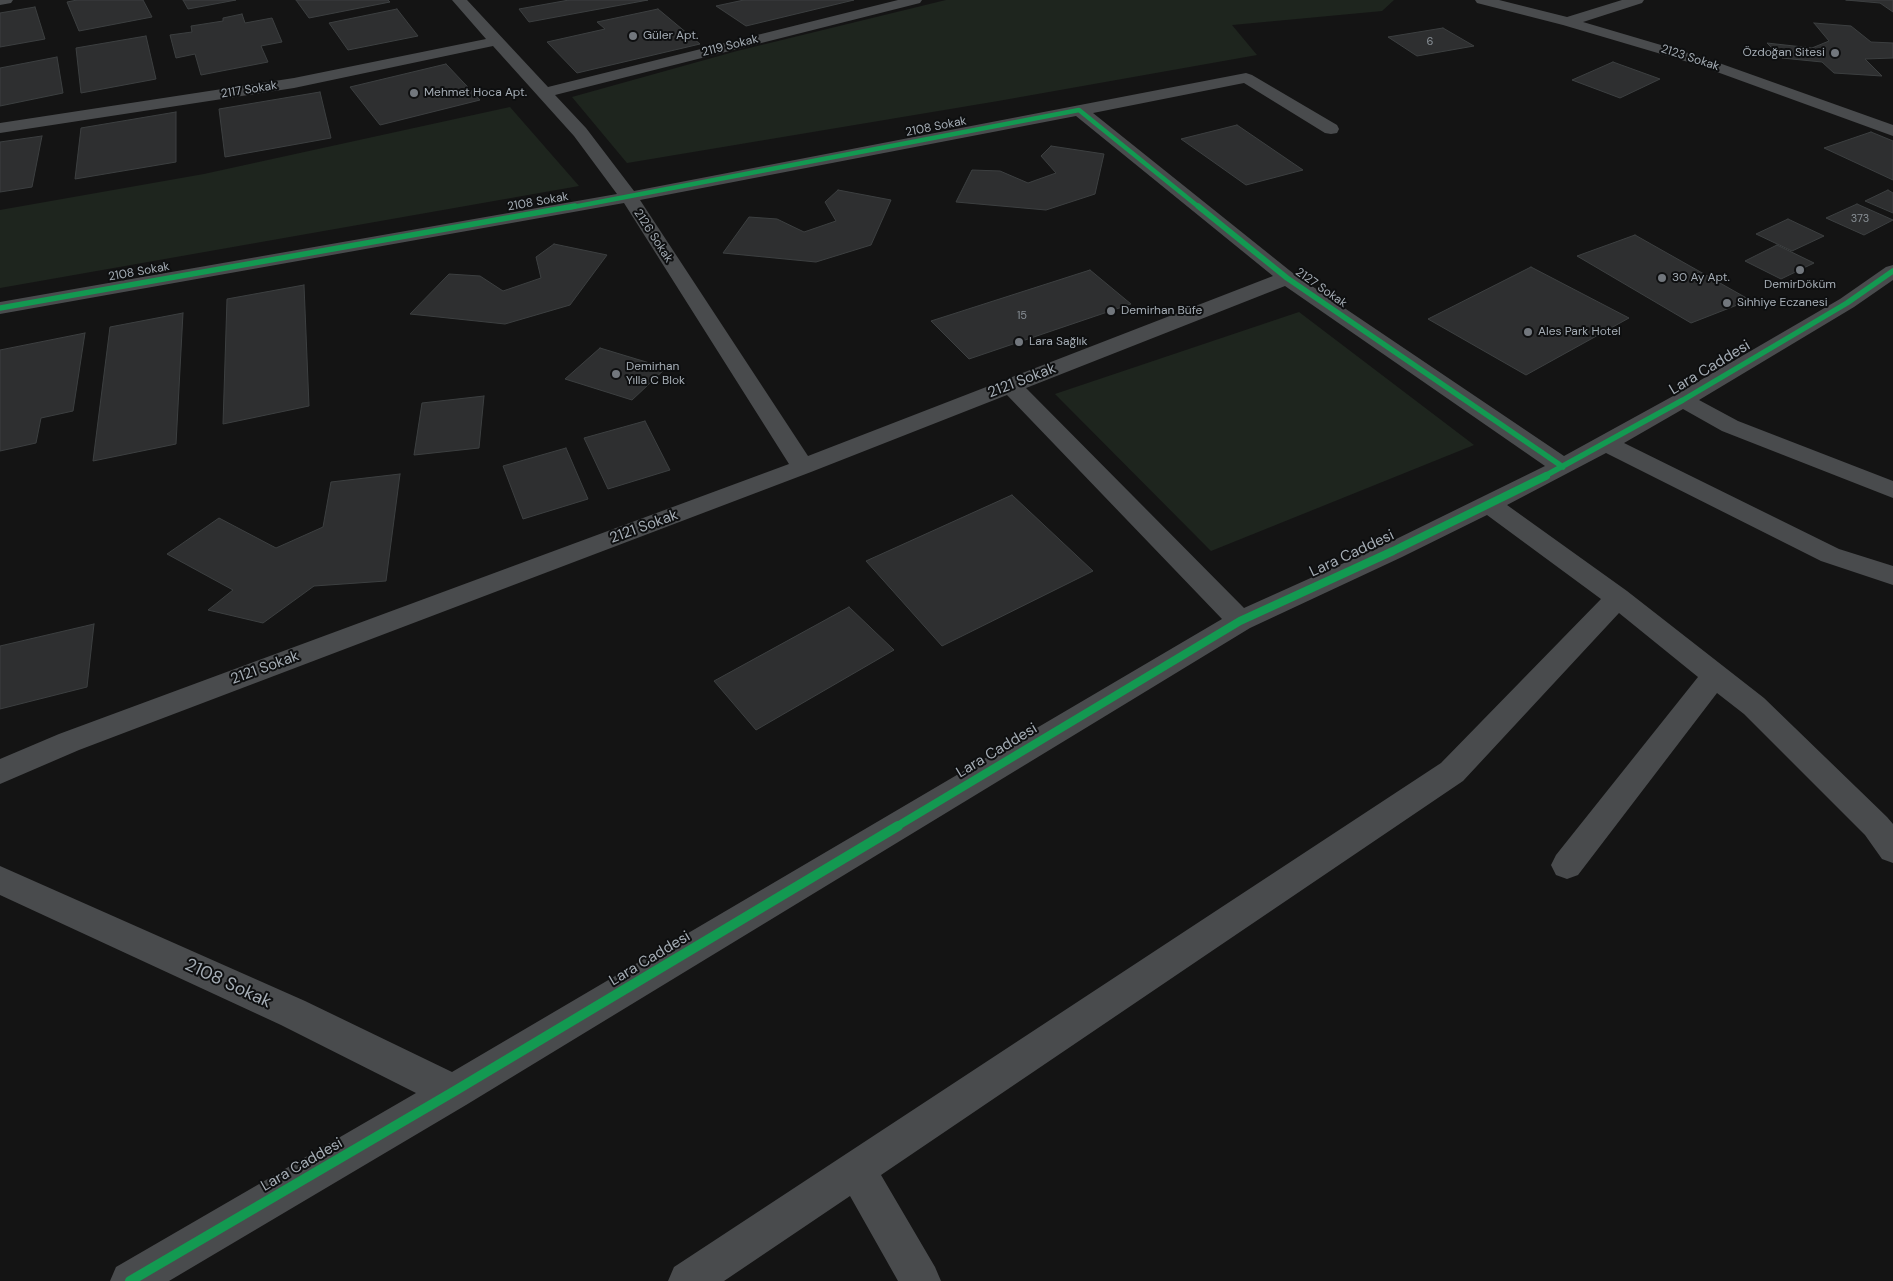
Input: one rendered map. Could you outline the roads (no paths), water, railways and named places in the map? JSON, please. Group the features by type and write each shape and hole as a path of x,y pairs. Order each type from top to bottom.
{"street":[{"path":"0,1 6,0"},
{"name":"2126 Sokak","path":"459,0 580,132 629,197 803,467"},
{"name":"2119 Sokak","path":"545,93 915,0"},
{"name":"2123 Sokak","path":"1482,0 1568,22 1700,60 1893,132"},
{"path":"1568,22 1637,0"},
{"name":"2117 Sokak","path":"0,128 294,83 496,41"},
{"name":"2108 Sokak","path":"0,308 629,197 1246,78 1331,129"},
{"name":"2127 Sokak","path":"1075,111 1287,278 1563,467"},
{"name":"Lara Caddesi","path":"130,1281 453,1092 1240,621 1393,551 1563,467 1683,400 1847,303 1893,271"},
{"name":"2121 Sokak","path":"0,772 69,742 803,467 1287,278"},
{"path":"1011,386 1240,621"},
{"path":"1683,400 1730,426 1893,490"},
{"path":"1606,443 1830,555 1893,576"},
{"path":"1487,503 1618,598 1754,706 1876,826 1893,849"},
{"path":"688,1281 1452,772 1618,598"},
{"path":"1567,865 1715,675"},
{"name":"2108 Sokak","path":"0,880 293,1013 453,1092"},
{"path":"856,1169 921,1281"}],"place":[{"name":"Güler Apt.","path":"633,36"},
{"name":"Özdoğan Sitesi","path":"1835,53"},
{"name":"Mehmet Hoca Apt.","path":"414,93"},
{"name":"DemirDöküm","path":"1800,270"},
{"name":"30 Ay Apt.","path":"1662,278"},
{"name":"Sıhhiye Eczanesi","path":"1727,303"},
{"name":"Demirhan Büfe","path":"1111,311"},
{"name":"Ales Park Hotel","path":"1528,332"},
{"name":"Lara Sağlık","path":"1019,342"},
{"name":"Demirhan Yılla C Blok","path":"616,374"}]}
